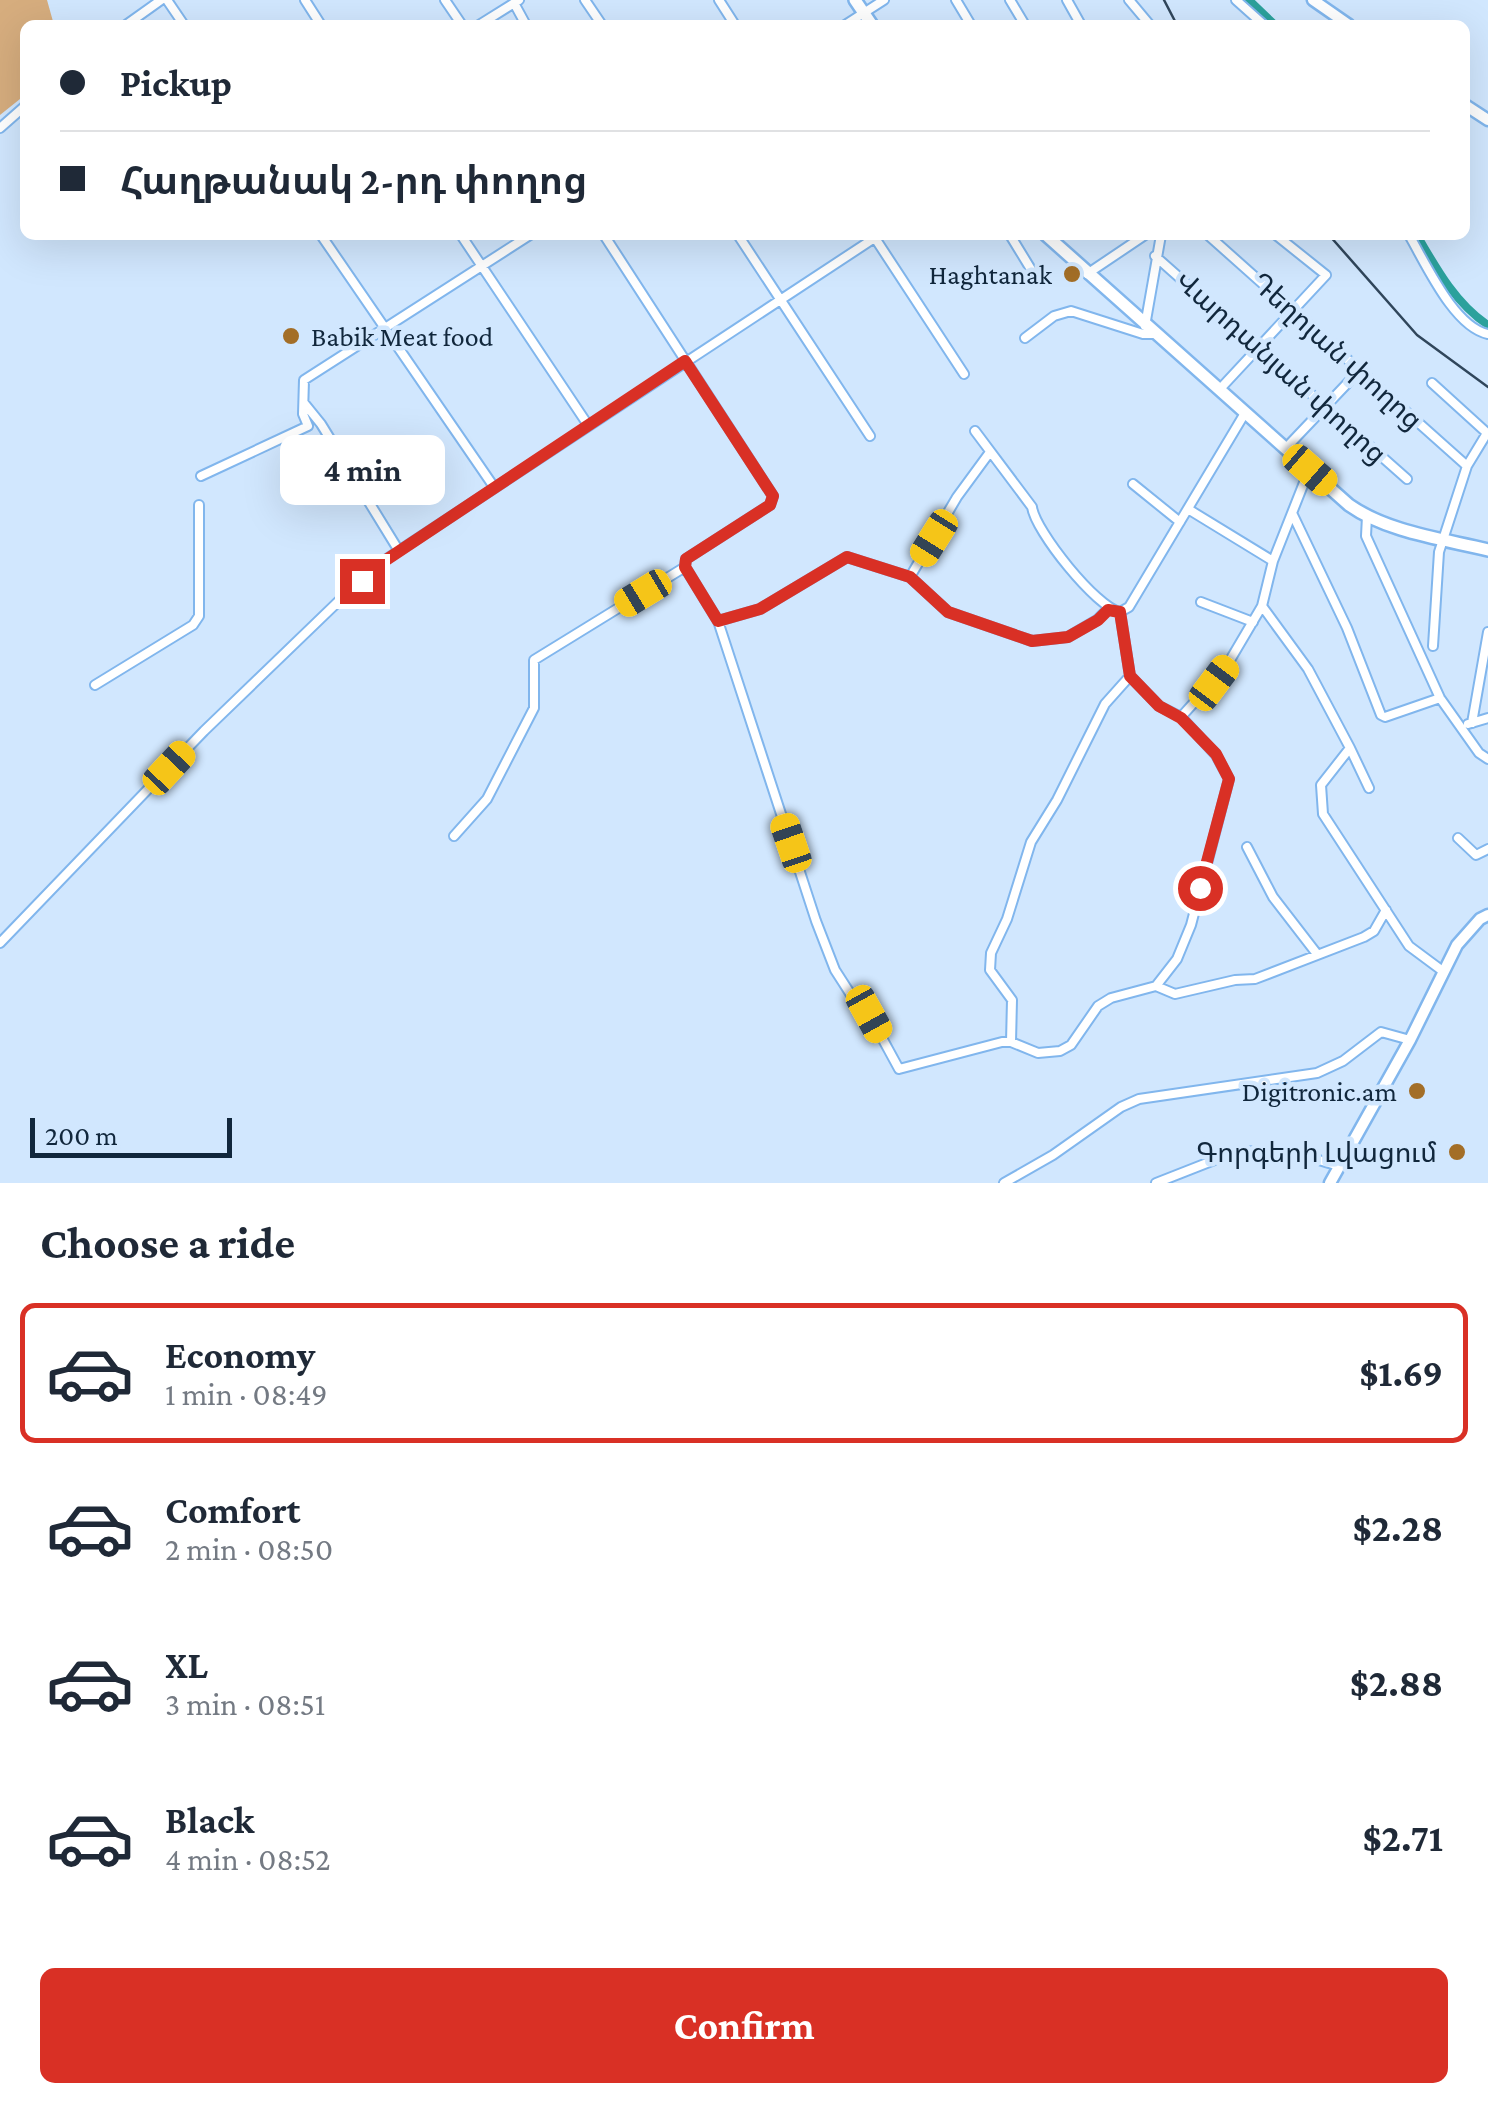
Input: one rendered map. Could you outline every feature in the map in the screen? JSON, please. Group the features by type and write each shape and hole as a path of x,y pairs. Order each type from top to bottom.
{"main road":[{"path":"856,0 868,19"},
{"path":"1055,240 1150,330 1367,516 1488,550"}],"street":[{"path":"134,20 164,0 180,20"},
{"path":"868,19 884,0"},
{"path":"1128,0 1146,20"},
{"path":"1236,0 1258,20"},
{"path":"1313,0 1343,20"},
{"path":"487,20 516,2"},
{"path":"0,128 20,110"},
{"path":"325,240 494,487"},
{"path":"464,240 588,425"},
{"path":"201,476 308,426 302,414 304,380 522,240"},
{"path":"454,836 487,799 534,708 534,660 773,501 607,240"},
{"path":"741,240 870,436"},
{"path":"0,943 204,731 374,568 869,240"},
{"path":"878,240 964,374"},
{"path":"1013,240 1032,270"},
{"path":"1087,274 1138,240"},
{"path":"1026,338 1054,316 1071,311 1143,334 1150,330 1160,240"},
{"name":"Դեղոյան փողոց","path":"1214,240 1467,466"},
{"path":"1220,390 1326,275 1283,240"},
{"path":"1412,240 1458,314 1472,328 1488,334"},
{"name":"Վարդանյան փողոց","path":"1155,256 1407,479"},
{"path":"1285,448 1358,371"},
{"path":"1432,383 1487,430 1467,466 1443,539 1435,583 1433,646"},
{"path":"302,401 321,424 399,550"},
{"path":"975,431 1032,508 1034,520 1108,610 1120,612 1129,607 1245,413"},
{"path":"910,577 990,452"},
{"path":"1181,718 1220,675 1262,606 1273,561 1310,470"},
{"path":"1133,484 1180,522"},
{"path":"95,685 192,626 199,616 199,505"},
{"path":"1188,509 1273,561"},
{"path":"1293,515 1346,628 1381,716 1440,698"},
{"path":"1367,516 1366,536 1440,698 1479,753 1488,759"},
{"path":"718,621 760,609 847,557 910,577 948,612 1032,641 1068,637 1108,610"},
{"path":"685,563 718,621 835,970 869,1014 899,1068 1011,1042 1038,1053 1060,1051 1071,1045 1098,1006 1111,998 1156,986 1177,960 1191,925 1229,779 1216,754 1181,718 1159,706 1130,676 1120,612"},
{"path":"1201,602 1253,622"},
{"path":"1262,606 1308,669 1369,788"},
{"path":"1472,722 1488,632"},
{"path":"1011,1042 1012,1000 990,970 991,953 1007,919 1032,842 1104,704 1130,676"},
{"path":"1460,726 1488,718"},
{"path":"1350,748 1320,786 1323,814 1410,946 1444,972"},
{"path":"1458,838 1476,855 1488,849"},
{"path":"1246,847 1272,896 1316,954"},
{"path":"1156,986 1176,994 1255,979 1374,931 1386,910"},
{"path":"1330,1183 1467,931 1488,915"},
{"path":"1004,1183 1139,1099 1317,1073 1343,1060 1381,1032 1410,1040"},
{"path":"1156,1183 1225,1155 1248,1151 1284,1150 1339,1166"}],"shaded area":[{"path":"0,0 47,0 53,20 20,20 20,99 0,115"}],"waterway":[{"path":"1249,0 1270,20"},
{"path":"1420,240 1456,296 1488,325"}],"railway":[{"path":"1164,0 1174,20"},
{"path":"1333,240 1417,335 1488,387"}],"place":[{"name":"Haghtanak","path":"1072,274"},
{"name":"Babik Meat food","path":"291,336"},
{"name":"Digitronic.am","path":"1417,1091"},
{"name":"Գորգերի Լվացում","path":"1457,1152"}],"route":[{"path":"362,581 374,568 685,361 773,496 770,505 684,563 718,621 760,609 847,557 910,577 948,612 1032,641 1068,637 1108,610 1120,612 1130,676 1159,706 1181,718 1216,754 1229,779 1200,888"}]}
